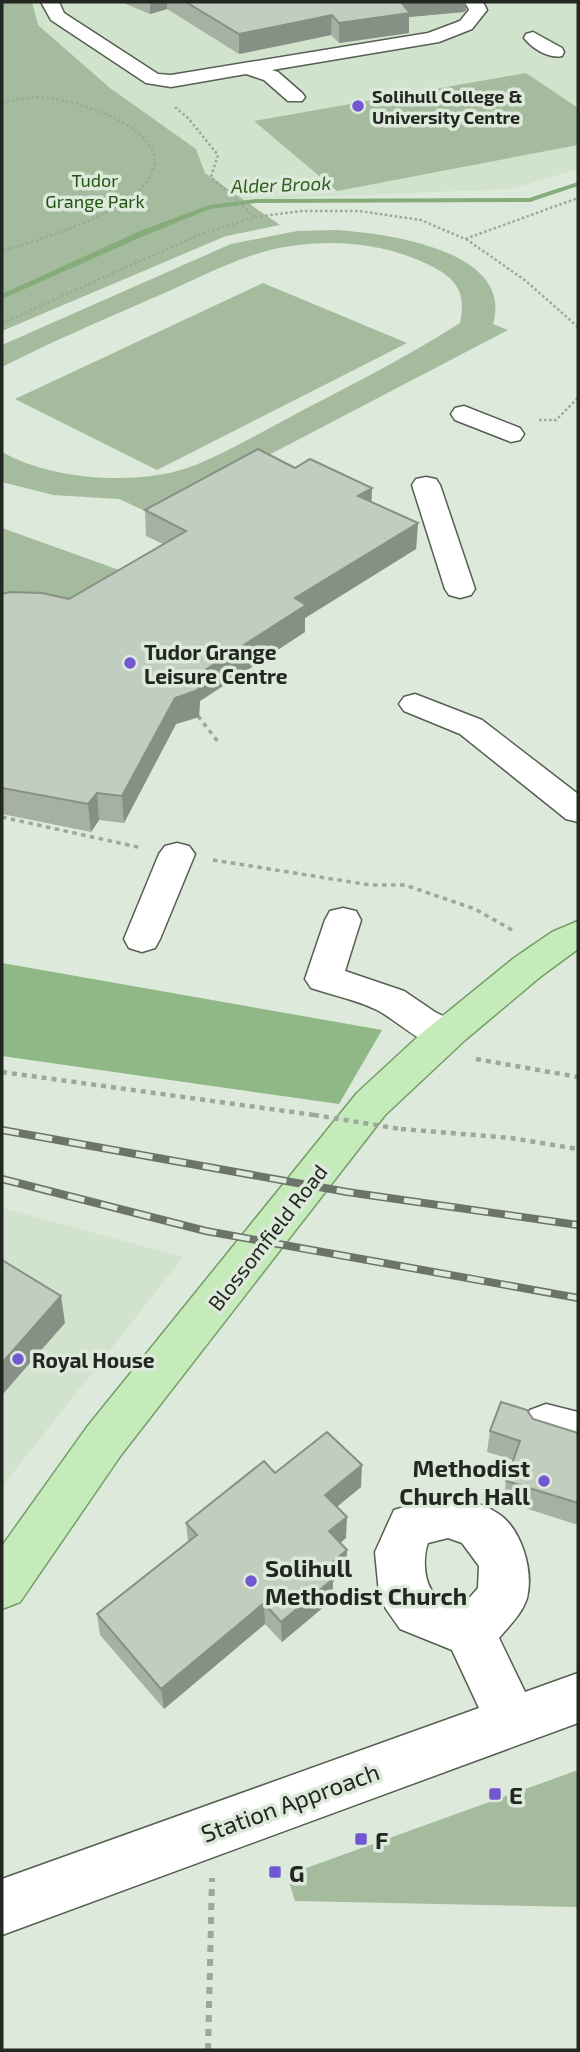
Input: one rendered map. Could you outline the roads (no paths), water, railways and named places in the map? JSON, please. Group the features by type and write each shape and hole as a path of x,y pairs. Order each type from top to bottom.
{"main road":[{"name":"Blossomfield Road","path":"2,1586 104,1440 371,1104 401,1072 461,1047 523,971 578,933"}],"street":[{"path":"50,2 57,16 158,79 172,81 457,36 478,10 474,2"},
{"path":"533,38 555,52"},
{"path":"104,46 134,40"},
{"path":"248,69 271,76 295,97"},
{"path":"464,414 511,434"},
{"path":"426,485 460,589"},
{"path":"415,704 471,727 578,811"},
{"path":"142,939 180,855"},
{"path":"343,920 330,980 391,1000 461,1047"},
{"path":"470,1633 512,1722"},
{"name":"Station Approach","path":"2,1907 578,1698"}],"waterway":[{"name":"Alder Brook","path":"2,297 143,233 209,207 256,201 530,200 578,184"}],"railway":[{"path":"2,1130 347,1192 578,1225"},
{"path":"2,1179 206,1231 578,1298"}],"place":[{"name":"Solihull College & University Centre","path":"358,106"},
{"name":"Tudor Grange Leisure Centre","path":"130,663"},
{"name":"Royal House","path":"18,1359"},
{"name":"Methodist Church Hall","path":"544,1481"},
{"name":"Solihull Methodist Church","path":"251,1581"},
{"name":"E","path":"495,1794"},
{"name":"F","path":"361,1839"},
{"name":"G","path":"275,1872"}],"park label":[{"name":"Tudor Grange Park","path":"95,190"}]}
